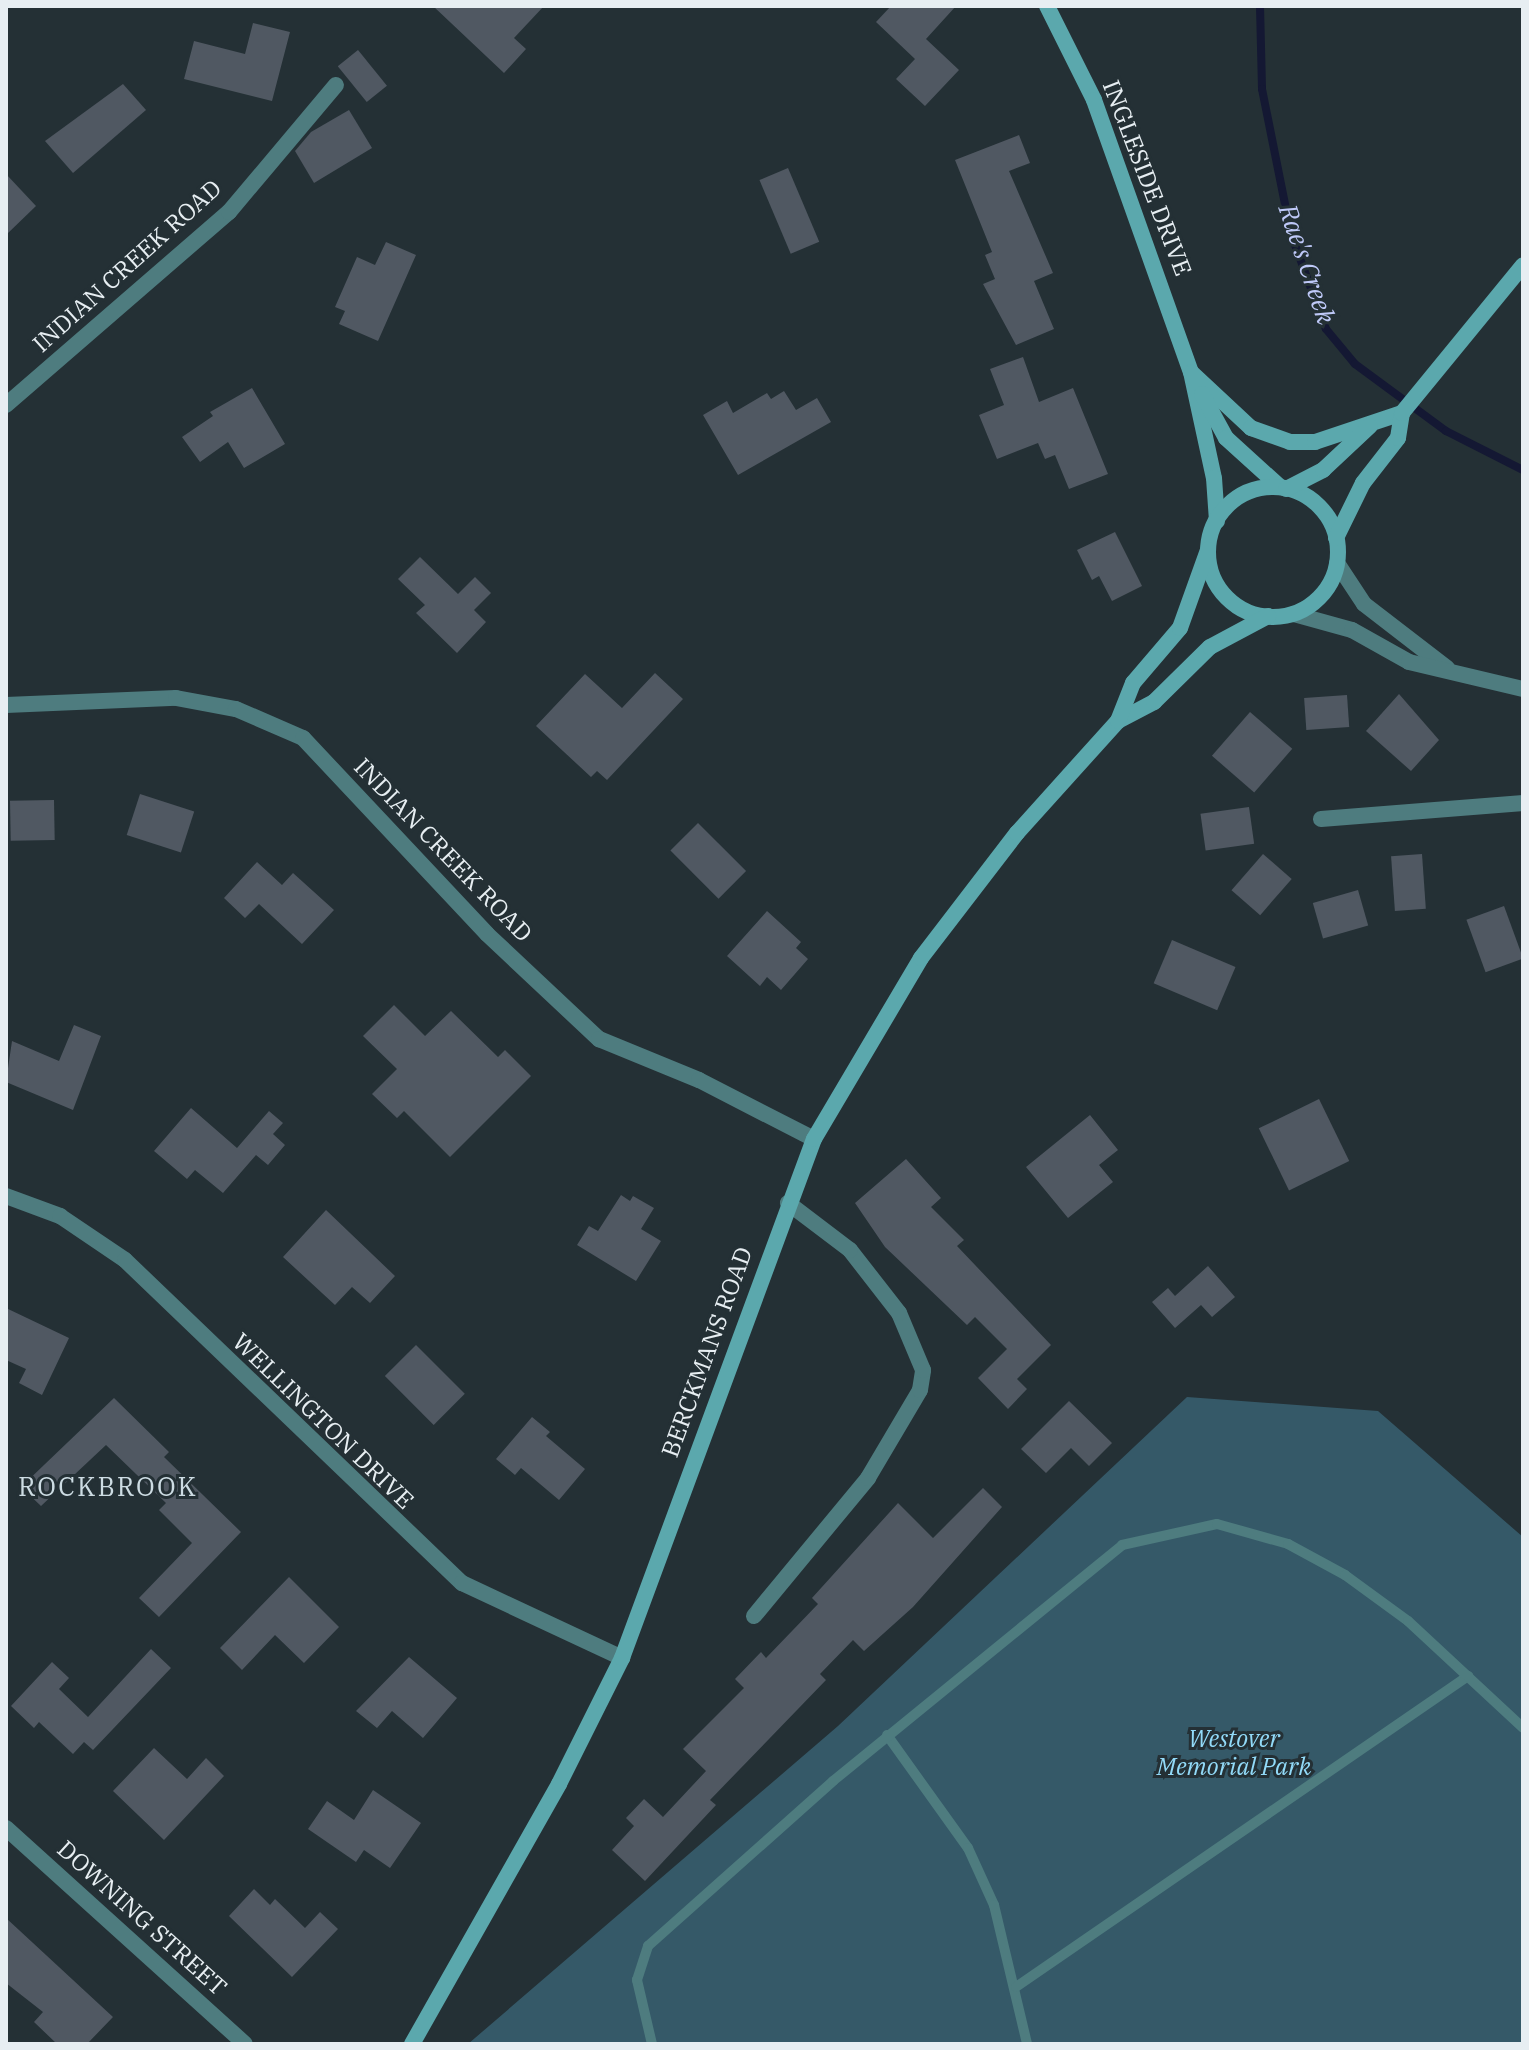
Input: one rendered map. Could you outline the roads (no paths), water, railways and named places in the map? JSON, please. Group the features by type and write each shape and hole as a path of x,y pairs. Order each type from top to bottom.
{"main road":[{"name":"INGLESIDE DRIVE","path":"1047,6 1094,100 1191,372 1214,478 1217,521"},
{"path":"1336,538 1363,483 1398,438 1402,413 1484,317 1523,265"},
{"name":"INGLESIDE DRIVE","path":"1191,372 1226,438 1283,488"},
{"path":"1191,372 1233,415 1271,437 1315,442 1402,413"},
{"path":"1283,488 1320,506 1336,538 1337,563 1327,589 1294,614 1268,616 1235,604 1220,589 1208,550 1217,521 1237,497 1283,488 1323,470 1377,419"},
{"name":"BERCKMANS ROAD","path":"1118,721 1133,683 1180,628 1208,550"},
{"name":"BERCKMANS ROAD","path":"412,2044 559,1784 622,1658 814,1139 921,958 1017,833 1118,721 1154,702 1210,647 1268,616"}],"street":[{"name":"INDIAN CREEK ROAD","path":"6,405 229,212 336,85"},
{"path":"1337,563 1364,604 1449,669"},
{"path":"1294,614 1352,630 1409,662 1449,669 1523,689"},
{"name":"INDIAN CREEK ROAD","path":"6,705 176,698 236,709 303,738 487,934 599,1039 699,1080 814,1139"},
{"path":"1321,819 1523,803"},
{"name":"WELLINGTON DRIVE","path":"6,1196 60,1216 125,1260 398,1528 462,1583 622,1658"},
{"path":"754,1616 868,1478 911,1408 923,1370 899,1313 858,1260 788,1203"},
{"name":"DOWNING STREET","path":"6,1828 245,2044"}],"lane":[{"path":"652,2044 637,1980 648,1946 887,1735 1122,1545 1217,1524 1288,1544 1345,1575 1408,1621 1523,1728"},
{"path":"1016,1987 1468,1676"},
{"path":"887,1735 968,1848 994,1905 1016,1987 1027,2044"}],"waterway":[{"name":"Rae's Creek","path":"1260,6 1262,89 1291,234 1326,329 1355,364 1446,431 1523,470"}],"district":[{"name":"ROCKBROOK","path":"108,1487"}],"park label":[{"name":"Westover Memorial Park","path":"1234,1753"}]}
